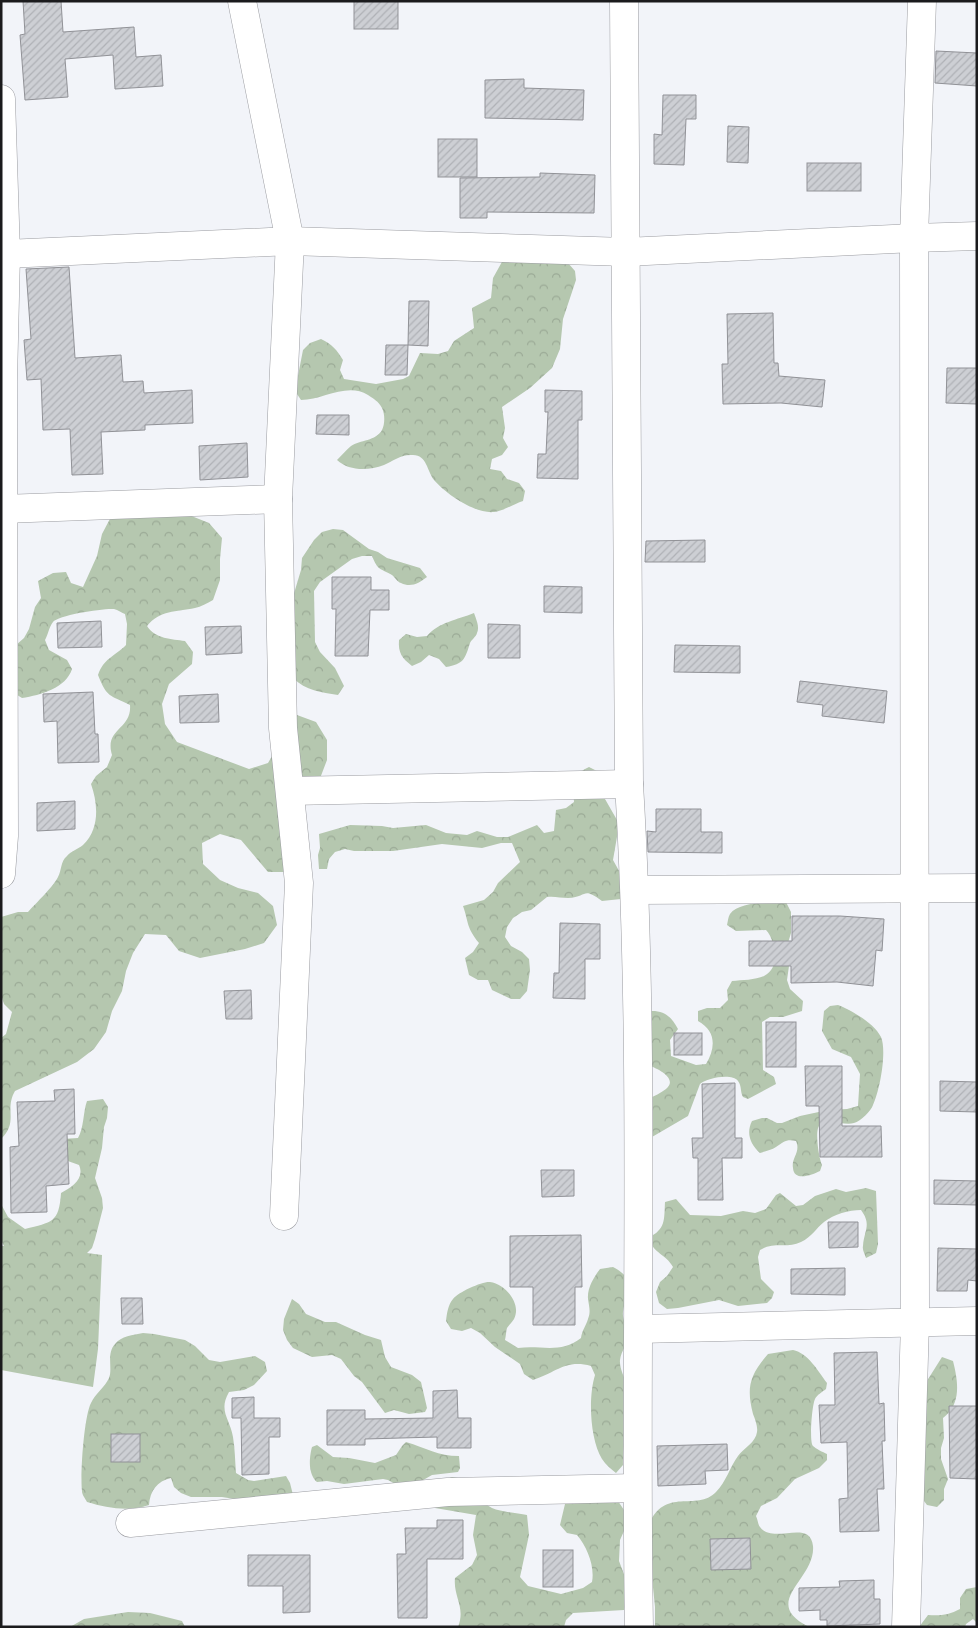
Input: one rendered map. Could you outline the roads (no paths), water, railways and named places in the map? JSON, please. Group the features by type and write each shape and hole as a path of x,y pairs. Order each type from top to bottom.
{"street":[{"path":"242,1 290,241 278,499 283,728 299,883 284,1216"},
{"path":"624,1 629,784 635,890 639,1329 636,1488 638,1627"},
{"path":"906,1627 915,1322 914,238 922,1"},
{"path":"1,99 6,254 2,381 4,836 1,874"},
{"path":"6,254 290,241 626,252 977,236"},
{"path":"3,509 278,499"},
{"path":"290,791 629,784"},
{"path":"635,890 977,888"},
{"path":"639,1329 977,1321"},
{"path":"130,1524 448,1492 636,1488"}]}
